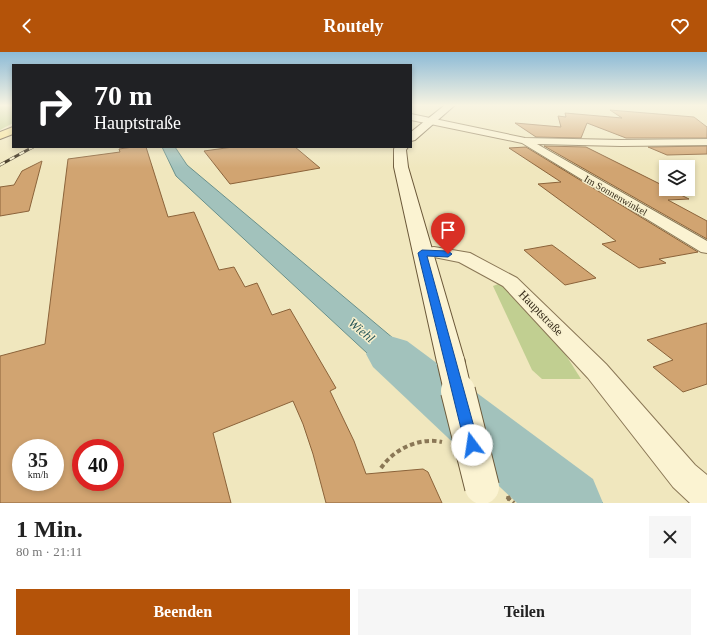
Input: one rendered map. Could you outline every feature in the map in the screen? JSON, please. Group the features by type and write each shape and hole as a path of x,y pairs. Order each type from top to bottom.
{"main road":[{"path":"0,136 12,130"}],"street":[{"path":"412,137 424,126"},
{"path":"451,126 491,136 525,141 707,142"},
{"name":"Im Sonnenwinkel","path":"525,141 707,248"},
{"path":"676,143 707,152"},
{"path":"401,148 401,167 485,495"},
{"name":"Hauptstraße","path":"422,253 441,253 464,258 481,265 510,282 597,371 684,476 707,496"}],"green space":[{"path":"0,126 7,126 0,130"},
{"path":"501,283 557,341 581,379 542,379 532,370 493,286"}],"water":[{"path":"162,148 176,148 187,165 425,365 436,417 176,176"},
{"path":"492,413 603,503 537,503 515,483"}],"building":[{"path":"520,126 550,126 586,126 581,138 536,137"},
{"path":"595,126 707,127 707,138 626,138"},
{"path":"544,146 586,147 659,184 659,196 683,196 689,199 668,200 707,221 707,239"},
{"path":"707,146 707,154 667,155 648,147"},
{"path":"526,147 698,252 659,259 666,263 639,268 602,244 616,241 538,184 561,182 509,148"},
{"path":"126,148 146,148 168,217 194,212 219,270 234,267 245,287 257,283 272,315 290,309 336,388 330,391 354,441 366,474 423,469 428,472 442,503 326,503 313,454 303,424 293,401 213,433 231,503 0,503 0,356 45,344 68,159 120,152 119,149"},
{"path":"226,148 296,148 320,168 230,184 204,151"},
{"path":"42,161 29,211 0,216 0,187 14,185 22,171"},
{"path":"552,245 596,278 565,285 524,250"},
{"path":"707,323 707,384 683,392 653,367 673,360 647,340"}],"waterway":[{"name":"Wiehl","path":"390,354 534,476 569,503"}],"railway":[{"path":"0,165 31,148"}],"route":[{"path":"448,254 434,252 422,253 472,445"}]}
